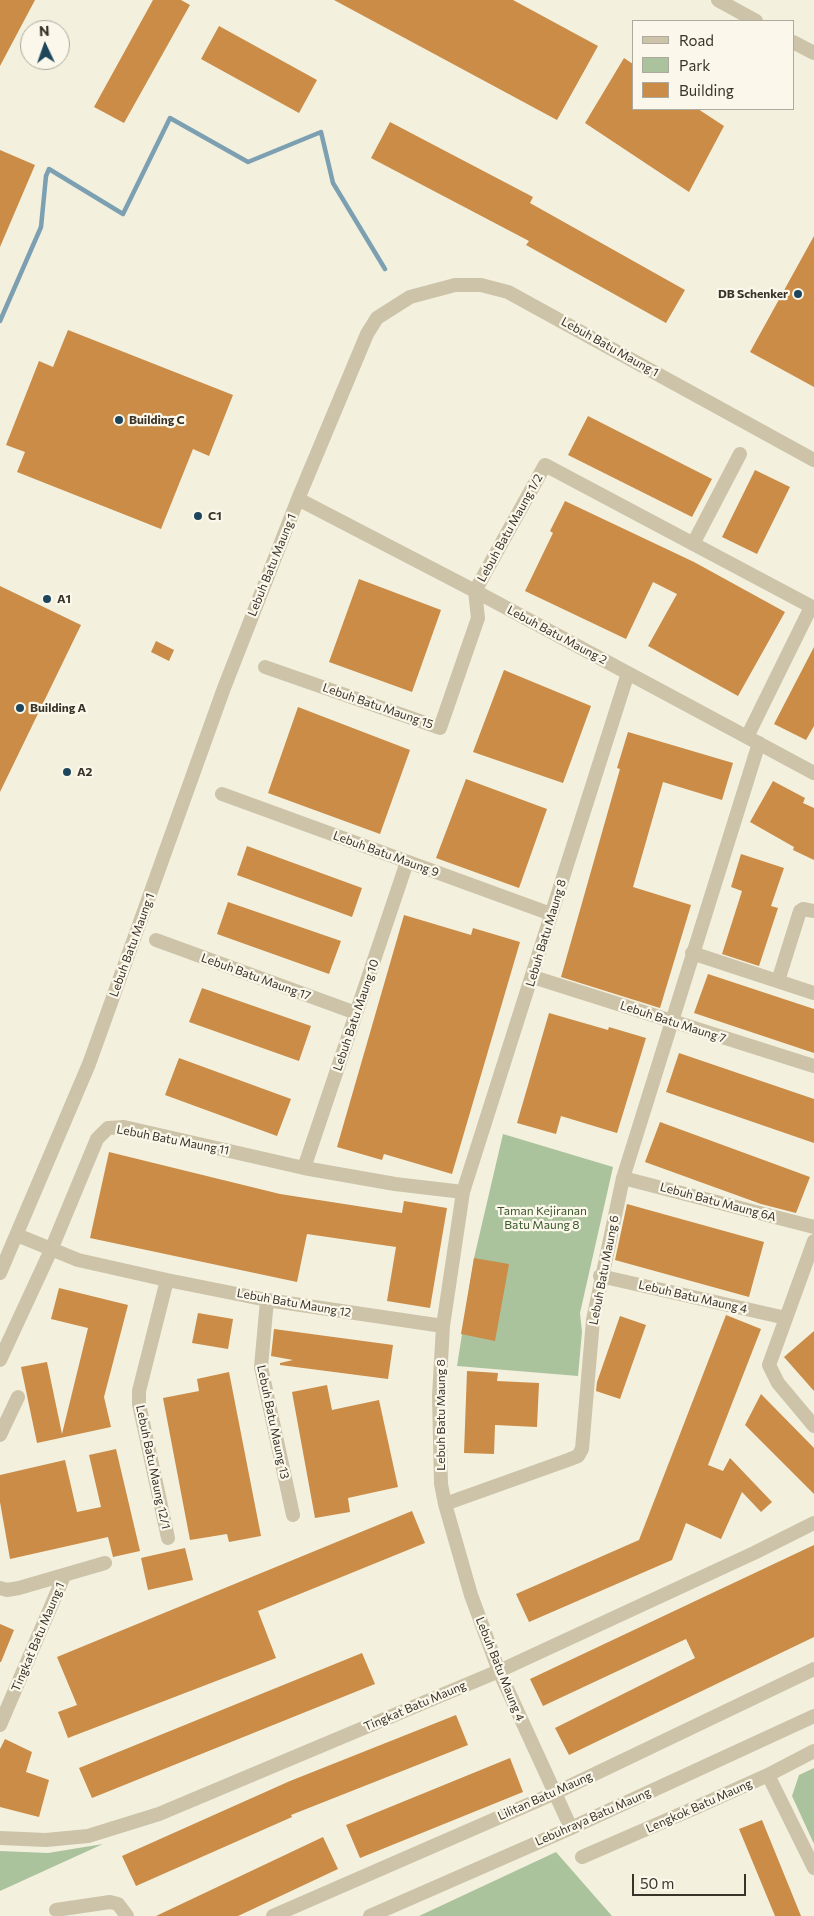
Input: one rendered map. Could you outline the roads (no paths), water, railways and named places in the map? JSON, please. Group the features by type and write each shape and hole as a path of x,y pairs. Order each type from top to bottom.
{"street":[{"path":"718,0 754,20"},
{"path":"794,43 814,53"},
{"name":"Lebuh Batu Maung 1","path":"0,1272 89,1064 224,688 298,499 367,334 377,318 410,297 455,285 481,285 508,292 814,460"},
{"path":"740,454 693,544 813,608"},
{"name":"Lebuh Batu Maung 1/2","path":"475,591 545,465 693,544"},
{"name":"Lebuh Batu Maung 2","path":"298,499 475,591 814,773"},
{"name":"Lebuh Batu Maung 15","path":"265,667 440,728 478,618 475,591"},
{"name":"Lebuh Batu Maung 6","path":"445,1504 578,1456 582,1449 593,1320 600,1276 622,1178 692,953 753,740 813,608"},
{"name":"Lebuh Batu Maung 8","path":"463,1192 533,977 551,914 628,673"},
{"name":"Lebuh Batu Maung 9","path":"222,794 551,914"},
{"name":"Lebuh Batu Maung 10","path":"304,1168 407,862"},
{"path":"778,981 800,911 803,909 814,911"},
{"name":"Lebuh Batu Maung 17","path":"156,940 356,1013"},
{"path":"692,953 814,993"},
{"name":"Lebuh Batu Maung 7","path":"533,977 814,1066"},
{"name":"Lebuh Batu Maung 11","path":"0,1360 51,1250 97,1139 108,1128 124,1127 304,1168 395,1184 463,1192"},
{"name":"Lebuh Batu Maung 6A","path":"622,1178 814,1227"},
{"path":"443,1326 463,1192"},
{"name":"Lebuh Batu Maung 12","path":"17,1235 78,1260 167,1280 267,1300 443,1326"},
{"path":"814,1241 769,1365 778,1383 814,1426"},
{"name":"Lebuh Batu Maung 4","path":"600,1276 786,1318"},
{"name":"Lebuh Batu Maung 12/1","path":"167,1280 139,1391 139,1404 168,1538"},
{"name":"Lebuh Batu Maung 13","path":"267,1300 261,1367 293,1515"},
{"name":"Lebuh Batu Maung 8","path":"443,1326 439,1396 441,1476 445,1504"},
{"path":"0,1436 18,1396"},
{"name":"Lebuh Batu Maung 4","path":"445,1504 471,1595 499,1671 570,1828"},
{"name":"Tingkat Batu Maung","path":"0,1838 46,1840 88,1836 159,1814 499,1671 754,1553 814,1523"},
{"path":"0,1588 8,1590 19,1588 105,1563"},
{"name":"Tingkat Batu Maung 1","path":"0,1726 64,1576"},
{"name":"Lilitan Batu Maung","path":"273,1916 555,1793 814,1669"},
{"name":"Lebuhraya Batu Maung","path":"370,1916 570,1828 814,1716"},
{"name":"Lengkok Batu Maung","path":"582,1856 768,1775 814,1750"},
{"path":"768,1775 814,1868"},
{"path":"56,1910 110,1902 118,1904 127,1916"}],"waterway":[{"path":"0,321 41,227 46,176 49,169 123,214 170,118 248,162 321,132 333,183 385,269"}],"place":[{"name":"DB Schenker","path":"798,294"},
{"name":"Building C","path":"119,420"},
{"name":"C1","path":"198,516"},
{"name":"A1","path":"47,599"},
{"name":"Building A","path":"20,708"},
{"name":"A2","path":"67,772"}],"park label":[{"name":"Taman Kejiranan Batu Maung 8","path":"542,1218"}]}
